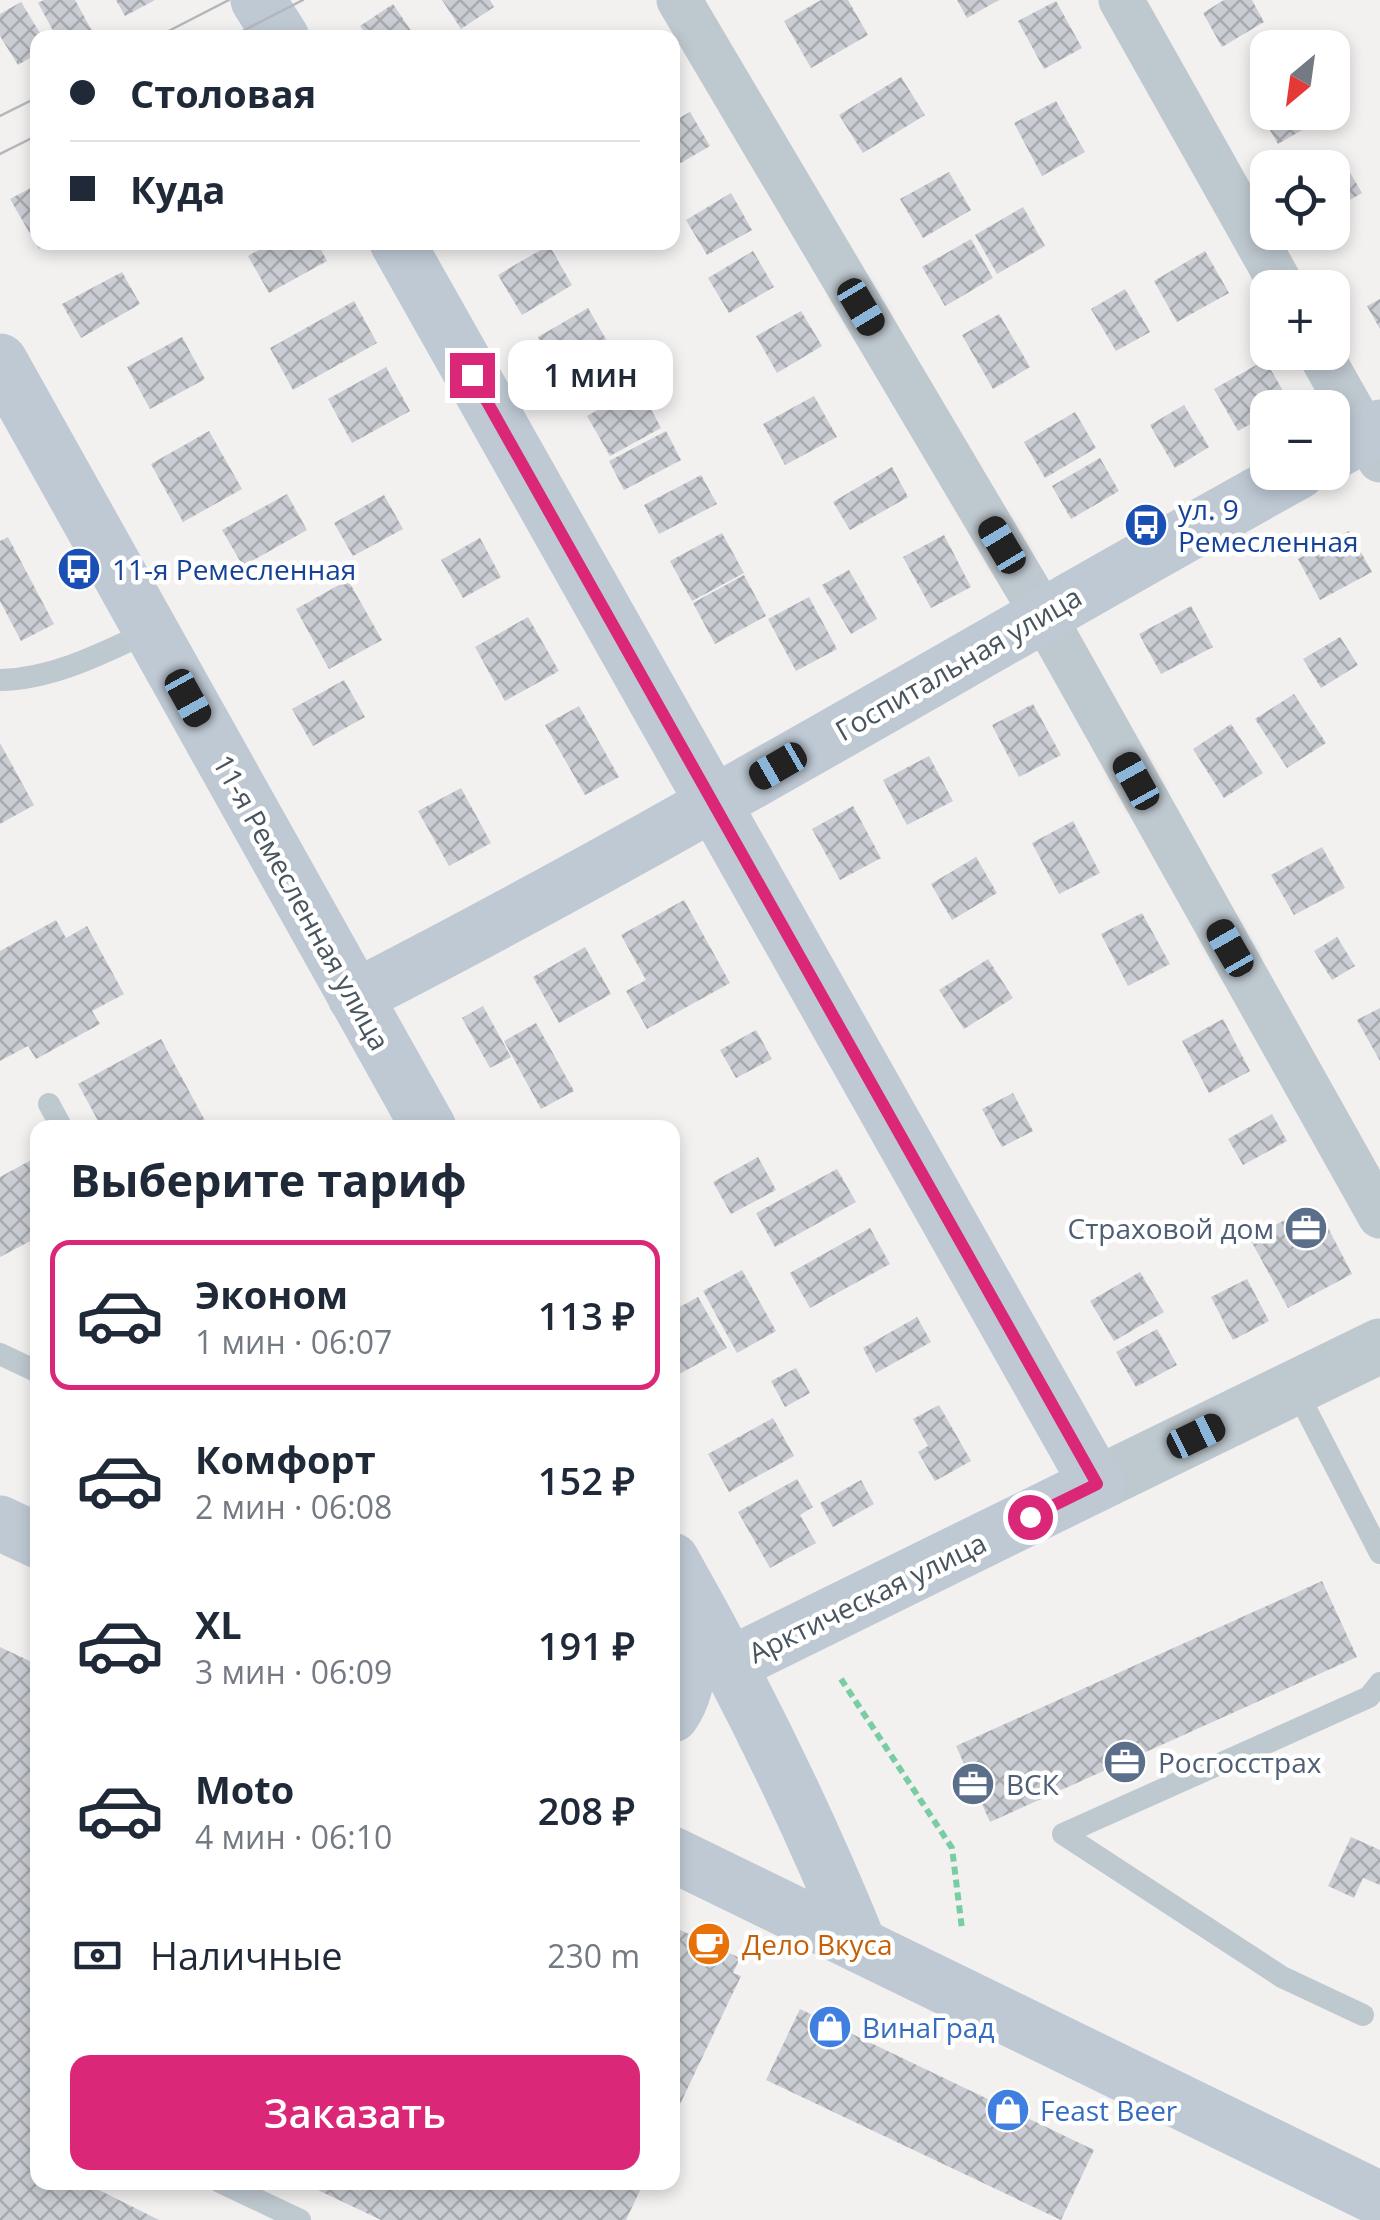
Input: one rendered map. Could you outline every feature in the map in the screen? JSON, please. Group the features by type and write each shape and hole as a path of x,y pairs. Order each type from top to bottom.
{"main road":[{"path":"258,0 277,30"},
{"path":"402,250 1097,1484"},
{"name":"11-я Ремесленная улица","path":"0,361 424,1120"},
{"name":"Госпитальная улица","path":"355,997 712,804 1266,490"},
{"name":"Арктическая улица","path":"730,1664 1097,1484"},
{"path":"0,1523 30,1537"},
{"path":"680,1573 730,1664 821,1850 860,1946"},
{"path":"680,1589 690,1638 680,1704"},
{"path":"680,1858 1380,2200"}],"street":[{"path":"679,0 1042,614 1380,1216"},
{"path":"1121,0 1273,270"},
{"path":"1329,370 1365,444"},
{"name":"Арктическая улица","path":"1097,1484 1380,1346"}],"lane":[{"path":"0,680 18,680 84,662 150,631"},
{"path":"49,1104 58,1120"},
{"path":"0,1354 30,1368"},
{"path":"1295,1388 1380,1554"},
{"path":"1363,2015 1282,1977 1064,1834 1369,1697 1380,1683"},
{"path":"237,2190 300,2220"}],"path":[{"path":"841,1679 952,1848 962,1929"}],"building":[{"path":"75,0 92,30 53,30 38,3"},
{"path":"116,0 155,0 125,16"},
{"path":"442,0 490,0 494,7 461,29"},
{"path":"821,0 848,0 868,35 811,68 784,21"},
{"path":"957,0 999,0 967,18"},
{"path":"1224,0 1252,0 1264,22 1222,47 1203,13"},
{"path":"1056,1 1082,48 1044,69 1018,21"},
{"path":"21,2 38,30 30,30 30,58 18,65 0,36 0,14"},
{"path":"393,4 411,30 363,30 360,26"},
{"path":"901,77 925,115 863,153 839,115"},
{"path":"1056,101 1085,152 1042,176 1014,123"},
{"path":"690,112 710,146 680,163 680,118"},
{"path":"1270,130 1302,130 1278,144"},
{"path":"949,172 971,210 923,238 900,199"},
{"path":"1350,173 1362,193 1350,200"},
{"path":"30,188 30,233 10,199"},
{"path":"731,193 752,230 707,255 686,220"},
{"path":"1023,207 1045,246 997,274 975,235"},
{"path":"971,239 993,278 945,306 922,267"},
{"path":"259,250 321,250 327,261 269,293 248,256"},
{"path":"540,250 552,250 572,285 522,315 498,275"},
{"path":"753,251 774,287 729,313 708,278"},
{"path":"1205,251 1229,293 1177,322 1154,281"},
{"path":"122,272 140,304 81,338 62,304"},
{"path":"1125,289 1150,332 1116,351 1091,309"},
{"path":"1380,299 1380,329 1367,306"},
{"path":"354,301 377,343 293,390 270,348"},
{"path":"588,308 611,348 561,377 538,337"},
{"path":"801,311 822,346 777,373 756,336"},
{"path":"999,314 1030,367 993,389 962,335"},
{"path":"182,337 205,379 150,409 127,367"},
{"path":"386,367 410,411 352,443 328,399"},
{"path":"1250,369 1271,370 1283,390 1250,390 1250,424 1238,431 1214,389"},
{"path":"639,387 661,428 610,456 587,416"},
{"path":"814,396 837,437 785,465 763,424"},
{"path":"1184,405 1209,447 1175,468 1150,425"},
{"path":"1075,412 1096,448 1045,478 1024,442"},
{"path":"209,431 242,489 183,522 151,464"},
{"path":"666,431 681,460 624,490 609,461"},
{"path":"1100,458 1119,491 1071,519 1052,486"},
{"path":"892,467 908,497 850,530 833,502"},
{"path":"701,475 717,504 659,534 644,505"},
{"path":"287,494 307,530 243,566 222,530"},
{"path":"384,495 403,529 353,556 334,523"},
{"path":"1349,531 1372,572 1320,600 1298,559"},
{"path":"722,533 744,573 692,601 670,561"},
{"path":"944,535 971,587 931,608 903,557"},
{"path":"8,537 54,624 21,641 0,601 0,541"},
{"path":"480,538 501,577 463,598 441,560"},
{"path":"849,570 877,619 851,634 822,585"},
{"path":"744,575 766,616 715,644 693,603"},
{"path":"348,580 382,640 329,669 296,609"},
{"path":"809,597 837,649 796,671 768,619"},
{"path":"1191,606 1213,647 1161,674 1139,634"},
{"path":"528,617 559,671 505,701 475,647"},
{"path":"1340,637 1358,665 1321,688 1303,659"},
{"path":"344,680 365,717 313,746 292,709"},
{"path":"1294,694 1326,743 1287,768 1255,719"},
{"path":"1033,704 1061,755 1019,777 992,725"},
{"path":"579,706 619,777 585,795 545,725"},
{"path":"1231,724 1263,773 1224,798 1193,749"},
{"path":"0,743 34,805 0,824"},
{"path":"929,756 953,801 907,825 883,780"},
{"path":"461,788 491,843 449,866 418,811"},
{"path":"853,806 881,858 840,880 812,829"},
{"path":"1073,821 1100,873 1059,894 1032,843"},
{"path":"1322,847 1345,888 1294,915 1271,875"},
{"path":"976,857 997,893 952,920 931,884"},
{"path":"684,900 730,983 647,1029 626,991 646,980 621,935"},
{"path":"1142,913 1170,964 1128,986 1101,934"},
{"path":"56,920 66,938 87,926 124,994 92,1011 100,1024 36,1059 28,1046 0,1061 0,951"},
{"path":"1337,937 1355,966 1332,980 1314,951"},
{"path":"585,947 611,994 559,1023 533,977"},
{"path":"988,959 1013,998 964,1029 939,990"},
{"path":"483,1006 511,1057 490,1068 462,1018"},
{"path":"1380,1008 1380,1061 1357,1020"},
{"path":"1223,1019 1250,1071 1209,1093 1182,1041"},
{"path":"536,1023 574,1091 541,1109 504,1041"},
{"path":"756,1030 772,1059 736,1078 720,1050"},
{"path":"161,1039 205,1120 98,1120 78,1084"},
{"path":"1013,1093 1033,1131 1002,1147 982,1109"},
{"path":"1272,1114 1287,1141 1243,1165 1228,1139"},
{"path":"758,1157 776,1190 731,1214 713,1182"},
{"path":"30,1161 30,1241 0,1257 0,1177"},
{"path":"837,1169 856,1202 775,1247 756,1213"},
{"path":"1292,1216 1299,1231 1323,1218 1352,1274 1288,1308 1250,1239"},
{"path":"870,1228 890,1264 810,1308 790,1273"},
{"path":"742,1270 776,1331 737,1353 703,1291"},
{"path":"1140,1272 1164,1312 1114,1341 1090,1301"},
{"path":"1247,1279 1269,1321 1233,1340 1211,1297"},
{"path":"698,1297 727,1348 680,1374 680,1307"},
{"path":"917,1317 931,1342 876,1373 863,1348"},
{"path":"1157,1329 1177,1365 1136,1387 1116,1352"},
{"path":"796,1368 810,1393 785,1407 771,1381"},
{"path":"939,1405 971,1461 935,1481 918,1452 928,1446 913,1419"},
{"path":"773,1418 794,1456 729,1492 708,1454"},
{"path":"797,1479 813,1507 800,1515 816,1543 770,1568 738,1512"},
{"path":"861,1480 874,1504 833,1527 820,1503"},
{"path":"1322,1581 1357,1657 990,1822 956,1746"},
{"path":"0,1647 30,1661 30,2190 99,2190 159,2220 0,2220"},
{"path":"1351,1837 1380,1850 1380,1885 1363,1878 1354,1898 1328,1886"},
{"path":"680,1930 740,1958 733,1973 741,1976 680,2104"},
{"path":"800,2009 1094,2150 1061,2220 766,2080"},
{"path":"318,2190 640,2190 626,2220 381,2220"}],"tram line":[{"path":"171,30 229,0"},
{"path":"245,30 303,0"},
{"path":"0,116 30,101"},
{"path":"0,154 30,139"}],"place":[{"name":"ул. 9 Ремесленная","path":"1146,525"},
{"name":"11-я Ремесленная","path":"79,569"},
{"name":"Страховой дом","path":"1306,1228"},
{"name":"Росгосстрах","path":"1125,1762"},
{"name":"ВСК","path":"973,1784"},
{"name":"Дело Вкуса","path":"709,1944"},
{"name":"ВинаГрад","path":"830,2027"},
{"name":"Feast Beer","path":"1008,2110"}],"route":[{"path":"472,375 1097,1484 1030,1517"}]}
